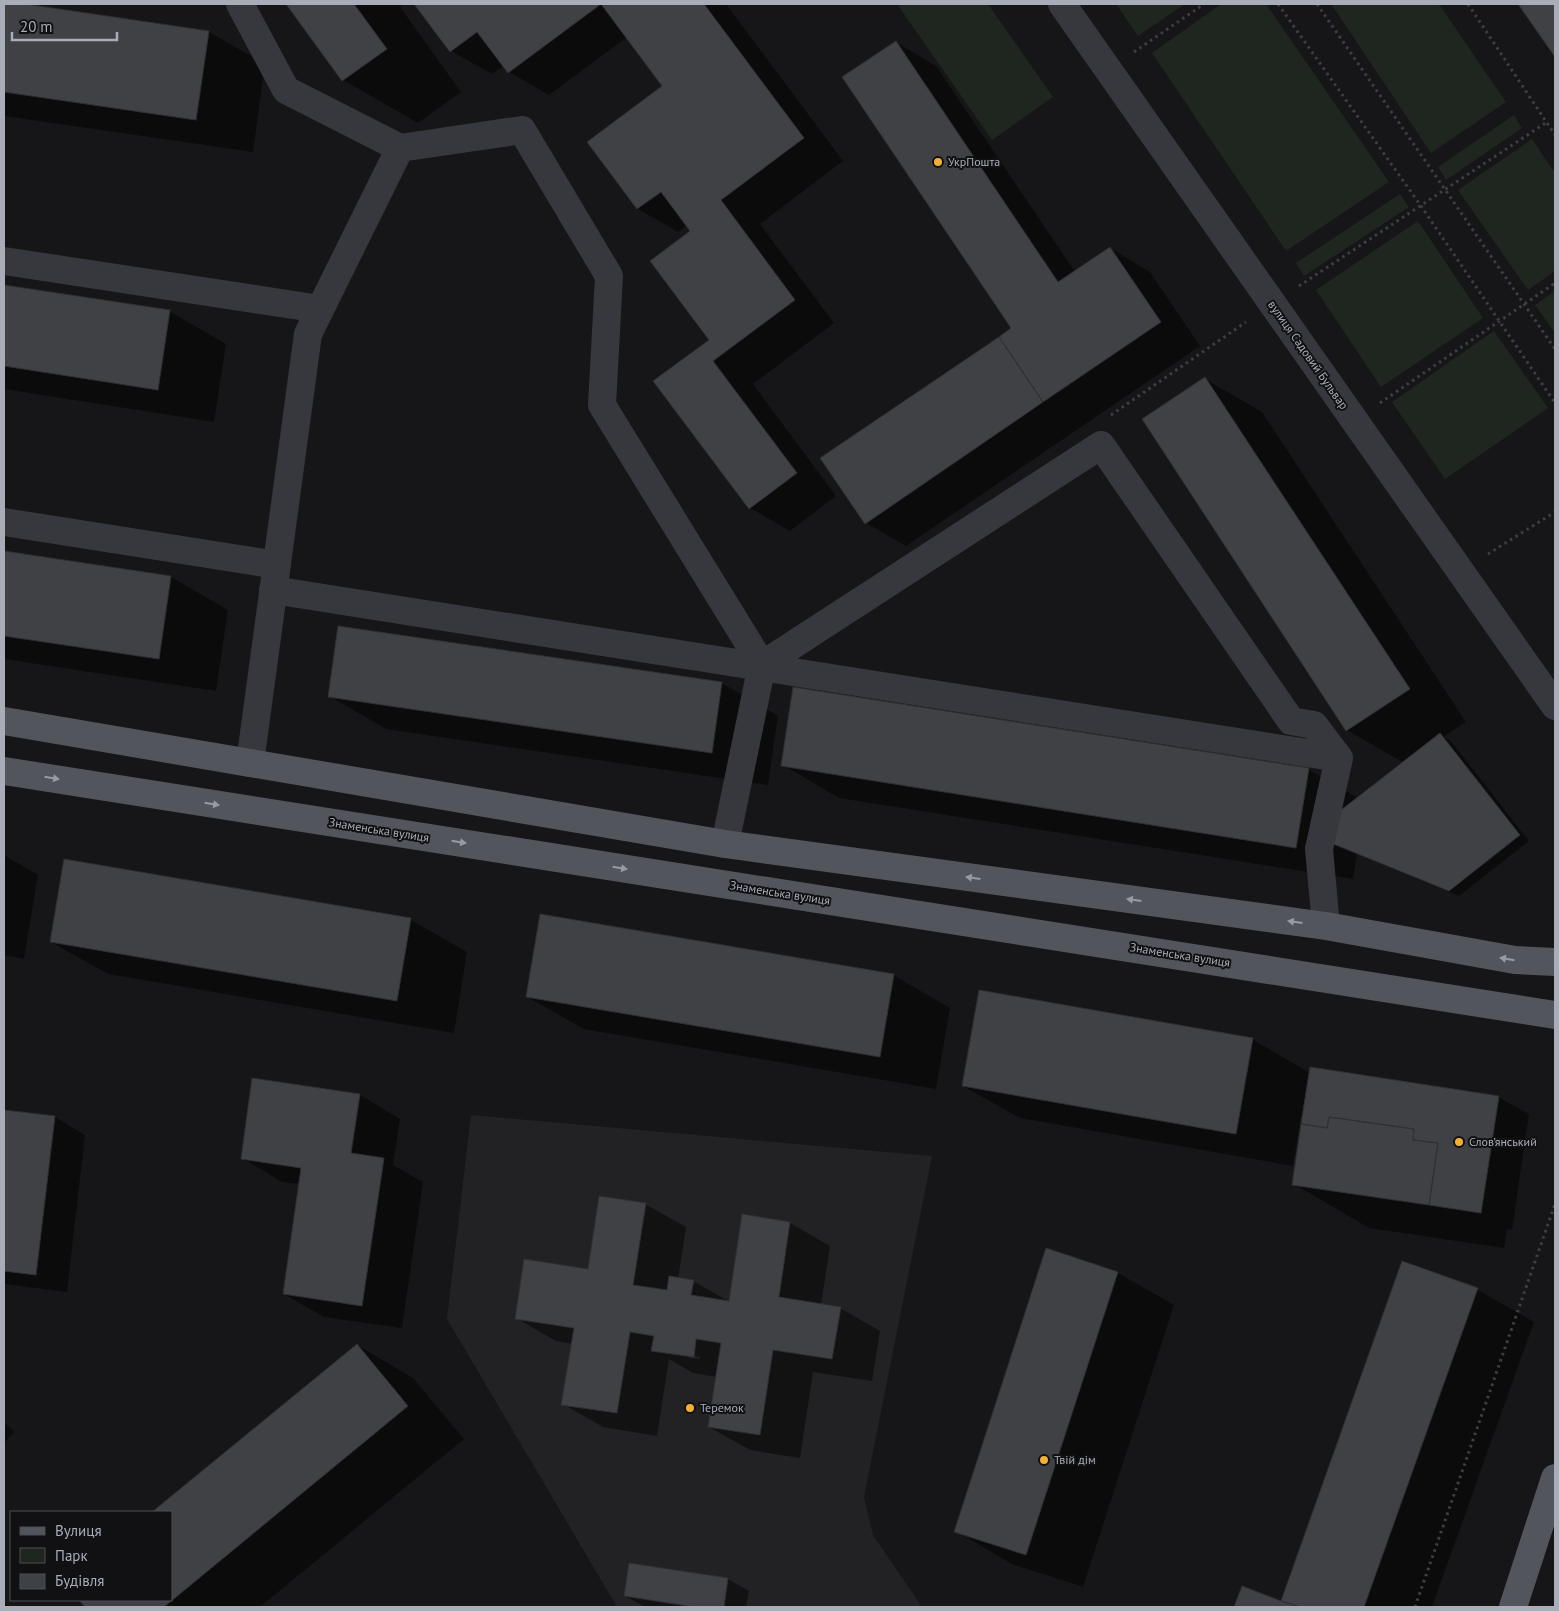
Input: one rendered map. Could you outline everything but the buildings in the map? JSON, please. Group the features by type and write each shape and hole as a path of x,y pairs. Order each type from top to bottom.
{"main road":[{"path":"4,721 725,844 1326,926 1515,960 1555,962"},
{"name":"Знаменська вулиця","path":"4,771 1555,1015"},
{"path":"1513,1607 1555,1478"}],"street":[{"path":"240,4 286,90 400,148 522,130 609,276 602,405 762,665 725,844"},
{"name":"вулиця Садовий Бульвар","path":"1062,4 1555,706"},
{"path":"250,763 308,334 400,148"},
{"path":"4,261 320,310"},
{"path":"762,665 1101,445 1292,721 1314,725 1339,758 1319,849 1326,926"},
{"path":"4,522 275,577 762,665 1339,758"}],"path":[{"path":"1108,70 1204,4"},
{"path":"1278,4 1555,403"},
{"path":"1317,4 1555,349"},
{"path":"1468,4 1555,135"},
{"path":"1101,445 1107,417 1547,122"},
{"path":"1355,421 1555,283"},
{"path":"1460,572 1555,512"},
{"path":"1415,1607 1555,1204"}],"shaded area":[{"name":"Теремок","path":"471,1115 932,1156 864,1497 873,1535 922,1607 617,1607 447,1319"}],"green space":[{"path":"897,4 988,4 1053,97 992,140"},
{"path":"1116,4 1185,4 1138,36"},
{"path":"1221,4 1266,4 1389,182 1286,251 1152,53"},
{"path":"1331,4 1439,4 1506,102 1431,153"},
{"path":"1514,115 1522,128 1446,180 1438,167"},
{"path":"1532,139 1555,173 1555,271 1528,290 1458,190"},
{"path":"1400,194 1409,207 1304,276 1296,263"},
{"path":"1418,221 1483,318 1381,387 1316,290"},
{"path":"1555,291 1555,333 1535,305"},
{"path":"1494,331 1548,408 1445,479 1392,402"}],"place":[{"name":"УкрПошта","path":"938,162"},
{"name":"Слов’янський","path":"1459,1142"},
{"name":"Теремок","path":"690,1408"},
{"name":"Твій дім","path":"1044,1460"}]}
